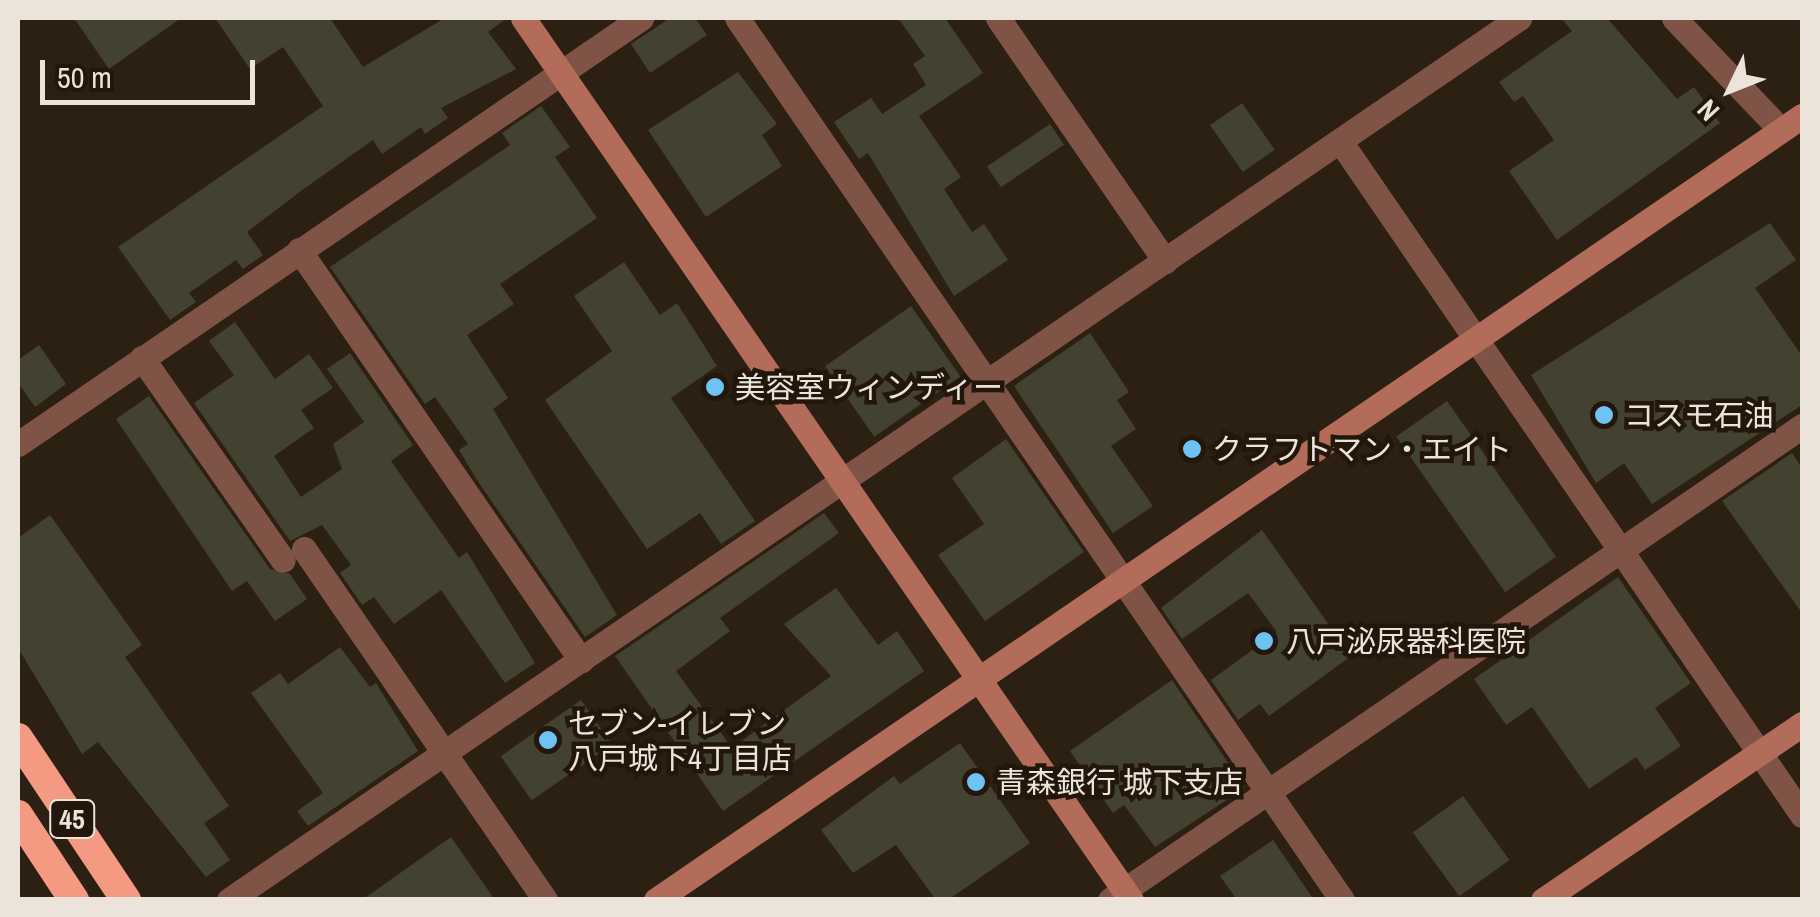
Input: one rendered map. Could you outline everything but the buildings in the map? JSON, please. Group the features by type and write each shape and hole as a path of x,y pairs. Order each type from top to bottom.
{"highway":[{"name":"45","path":"18,738 126,900"},
{"name":"45","path":"18,815 74,900"}],"street":[{"path":"522,18 980,680 1122,896 1620,549 1802,429"},
{"path":"18,444 641,18"},
{"path":"738,18 1342,900"},
{"path":"998,18 1164,261"},
{"path":"229,900 1519,18"},
{"path":"1674,18 1792,123 1802,148"},
{"path":"656,900 1792,123"},
{"path":"1340,141 1802,815"},
{"path":"299,250 581,660"},
{"path":"142,358 444,754 544,900"},
{"path":"1544,900 1802,724"}],"place":[{"name":"美容室ウィンディー","path":"715,387"},
{"name":"コスモ石油","path":"1604,415"},
{"name":"クラフトマン・エイト","path":"1192,449"},
{"name":"八戸泌尿器科医院","path":"1264,641"},
{"name":"セブン-イレブン 八戸城下4丁目店","path":"548,740"},
{"name":"青森銀行 城下支店","path":"976,782"}]}
